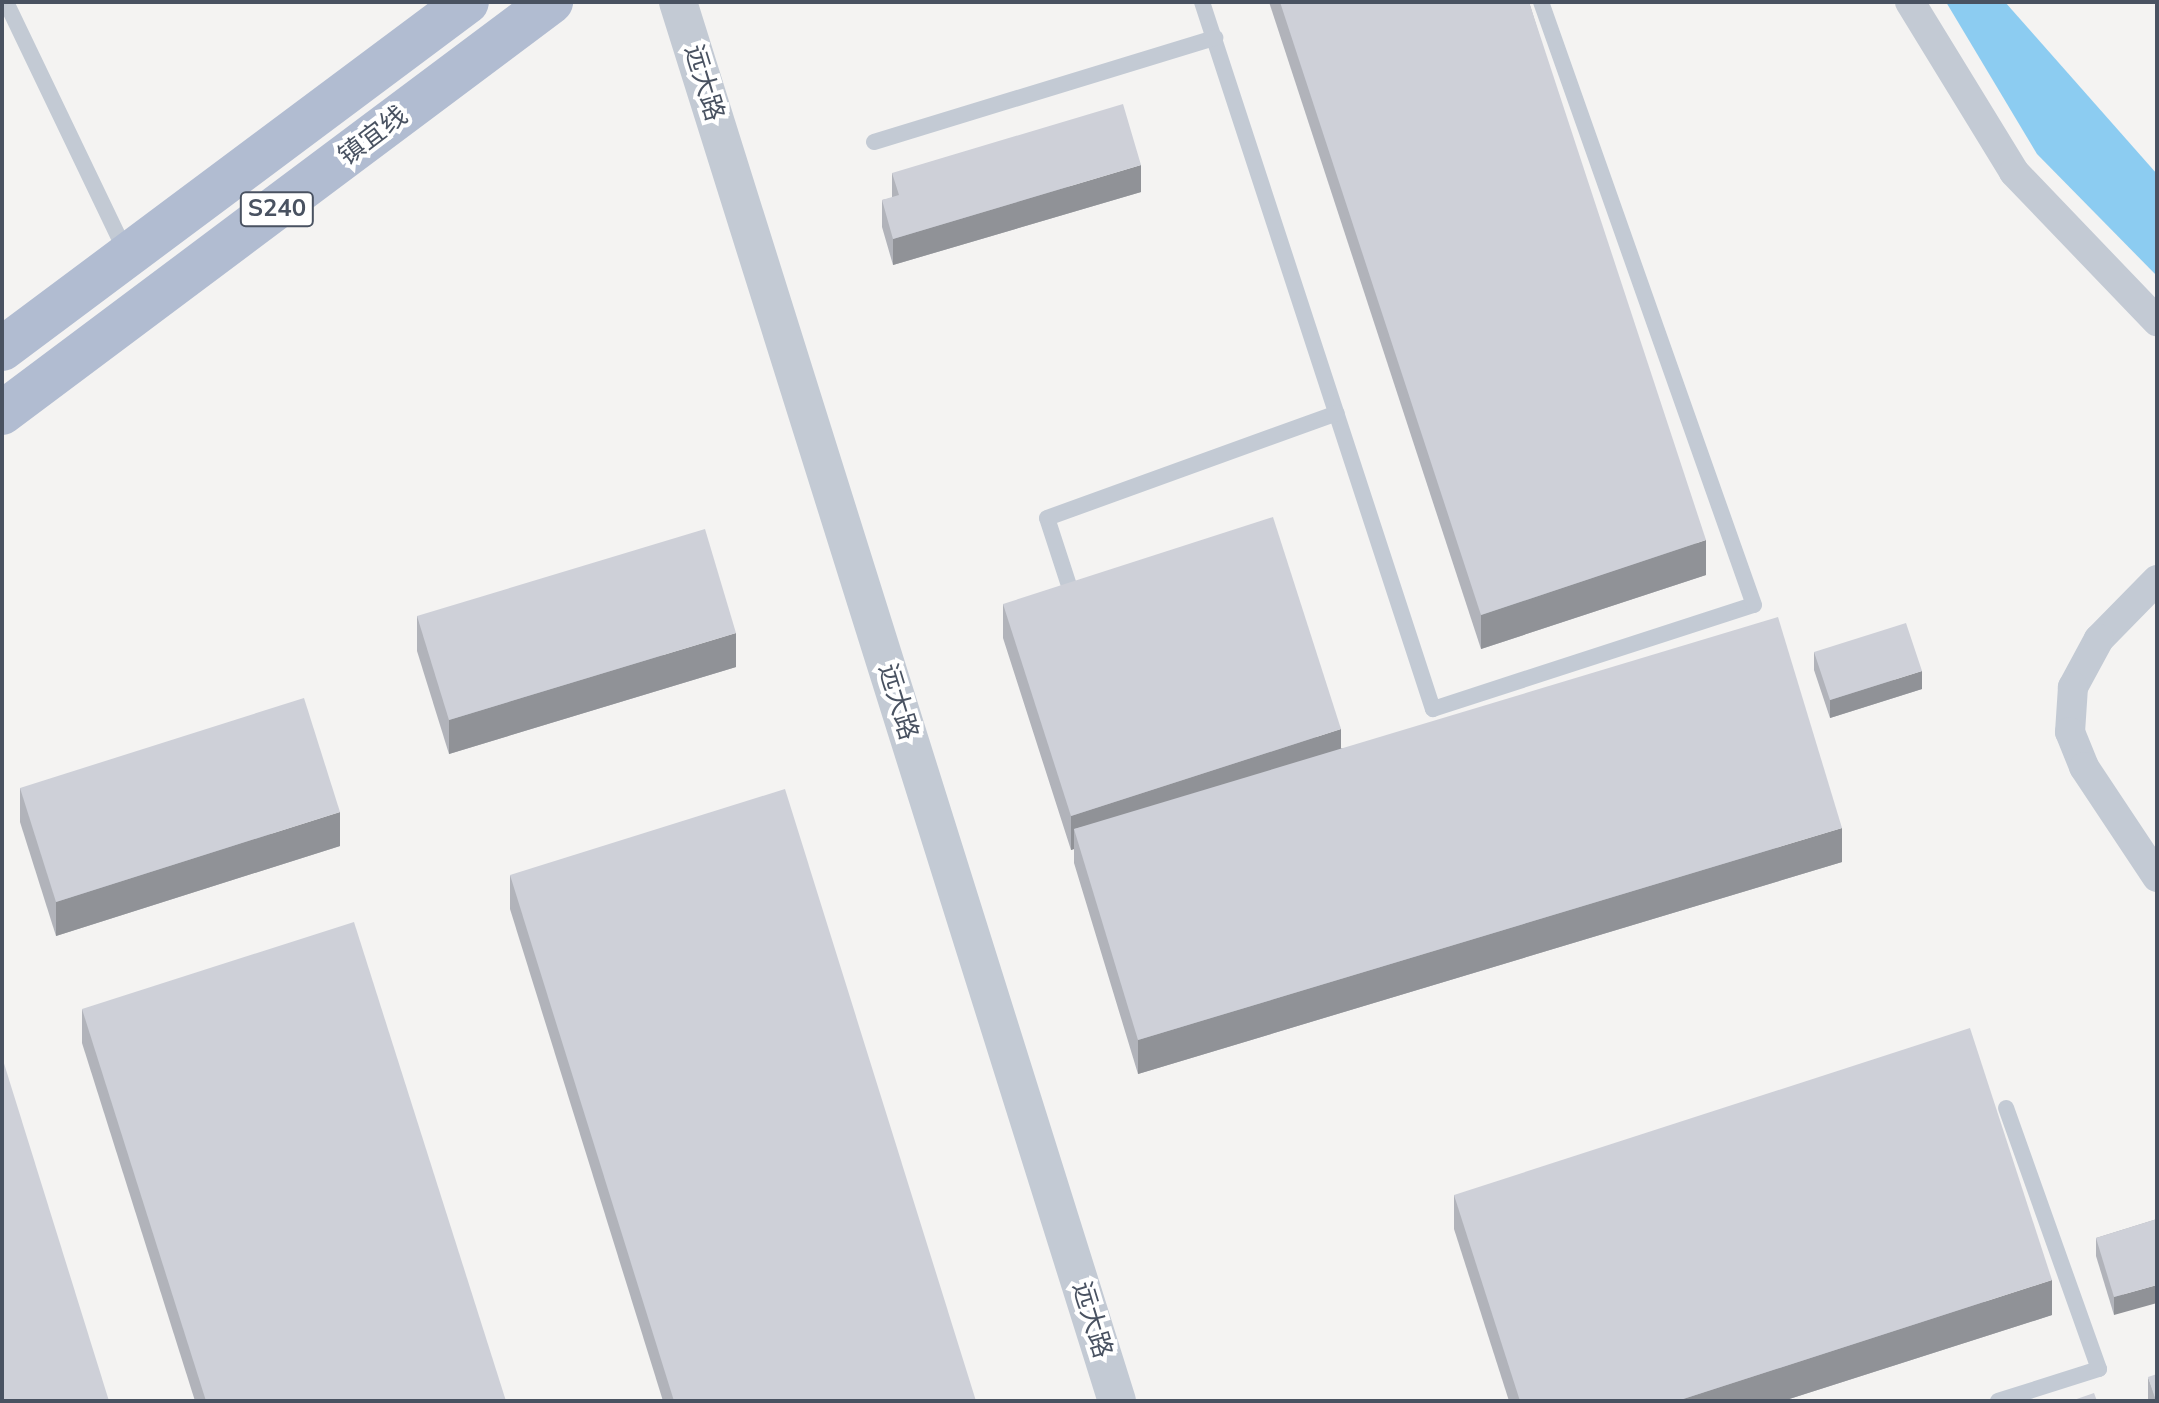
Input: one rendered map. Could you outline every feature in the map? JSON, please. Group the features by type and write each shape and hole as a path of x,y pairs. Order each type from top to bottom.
{"main road":[{"name":"镇宜线","path":"2,349 467,2"},
{"name":"镇宜线","path":"2,413 551,2"}],"street":[{"name":"远大路","path":"678,2 1117,1401"},
{"path":"1910,2 2014,172 2157,321"},
{"path":"2157,580 2099,639 2073,687 2070,732 2084,767 2157,877"}],"lane":[{"path":"6,2 128,256"},
{"path":"1202,2 1433,709 1754,605 1541,2"},
{"path":"874,142 1215,38"},
{"path":"1076,607 1047,518 1337,413"},
{"path":"1998,1401 2099,1369 2006,1108"}],"water":[{"path":"1946,2 2005,2 2157,174 2157,276 2037,154"}],"building":[{"path":"1280,2 1529,2 1706,540 1481,615"},
{"path":"1123,104 1141,165 893,239 882,200 899,195 892,173"},
{"path":"1273,517 1341,729 1071,816 1003,604"},
{"path":"705,529 736,633 449,720 417,616"},
{"path":"1778,617 1842,828 1138,1040 1074,829"},
{"path":"1906,623 1922,671 1830,700 1814,652"},
{"path":"304,698 340,812 56,902 20,788"},
{"path":"785,789 976,1401 674,1401 510,875"},
{"path":"354,922 506,1401 206,1401 82,1009"},
{"path":"1970,1028 2052,1280 1677,1401 1520,1401 1454,1195"},
{"path":"2,1057 109,1401 2,1401"},
{"path":"2157,1219 2157,1285 2114,1297 2096,1238"},
{"path":"2157,1374 2157,1401 2156,1401 2148,1377"},
{"path":"2094,1393 2097,1401 2071,1401"}]}
